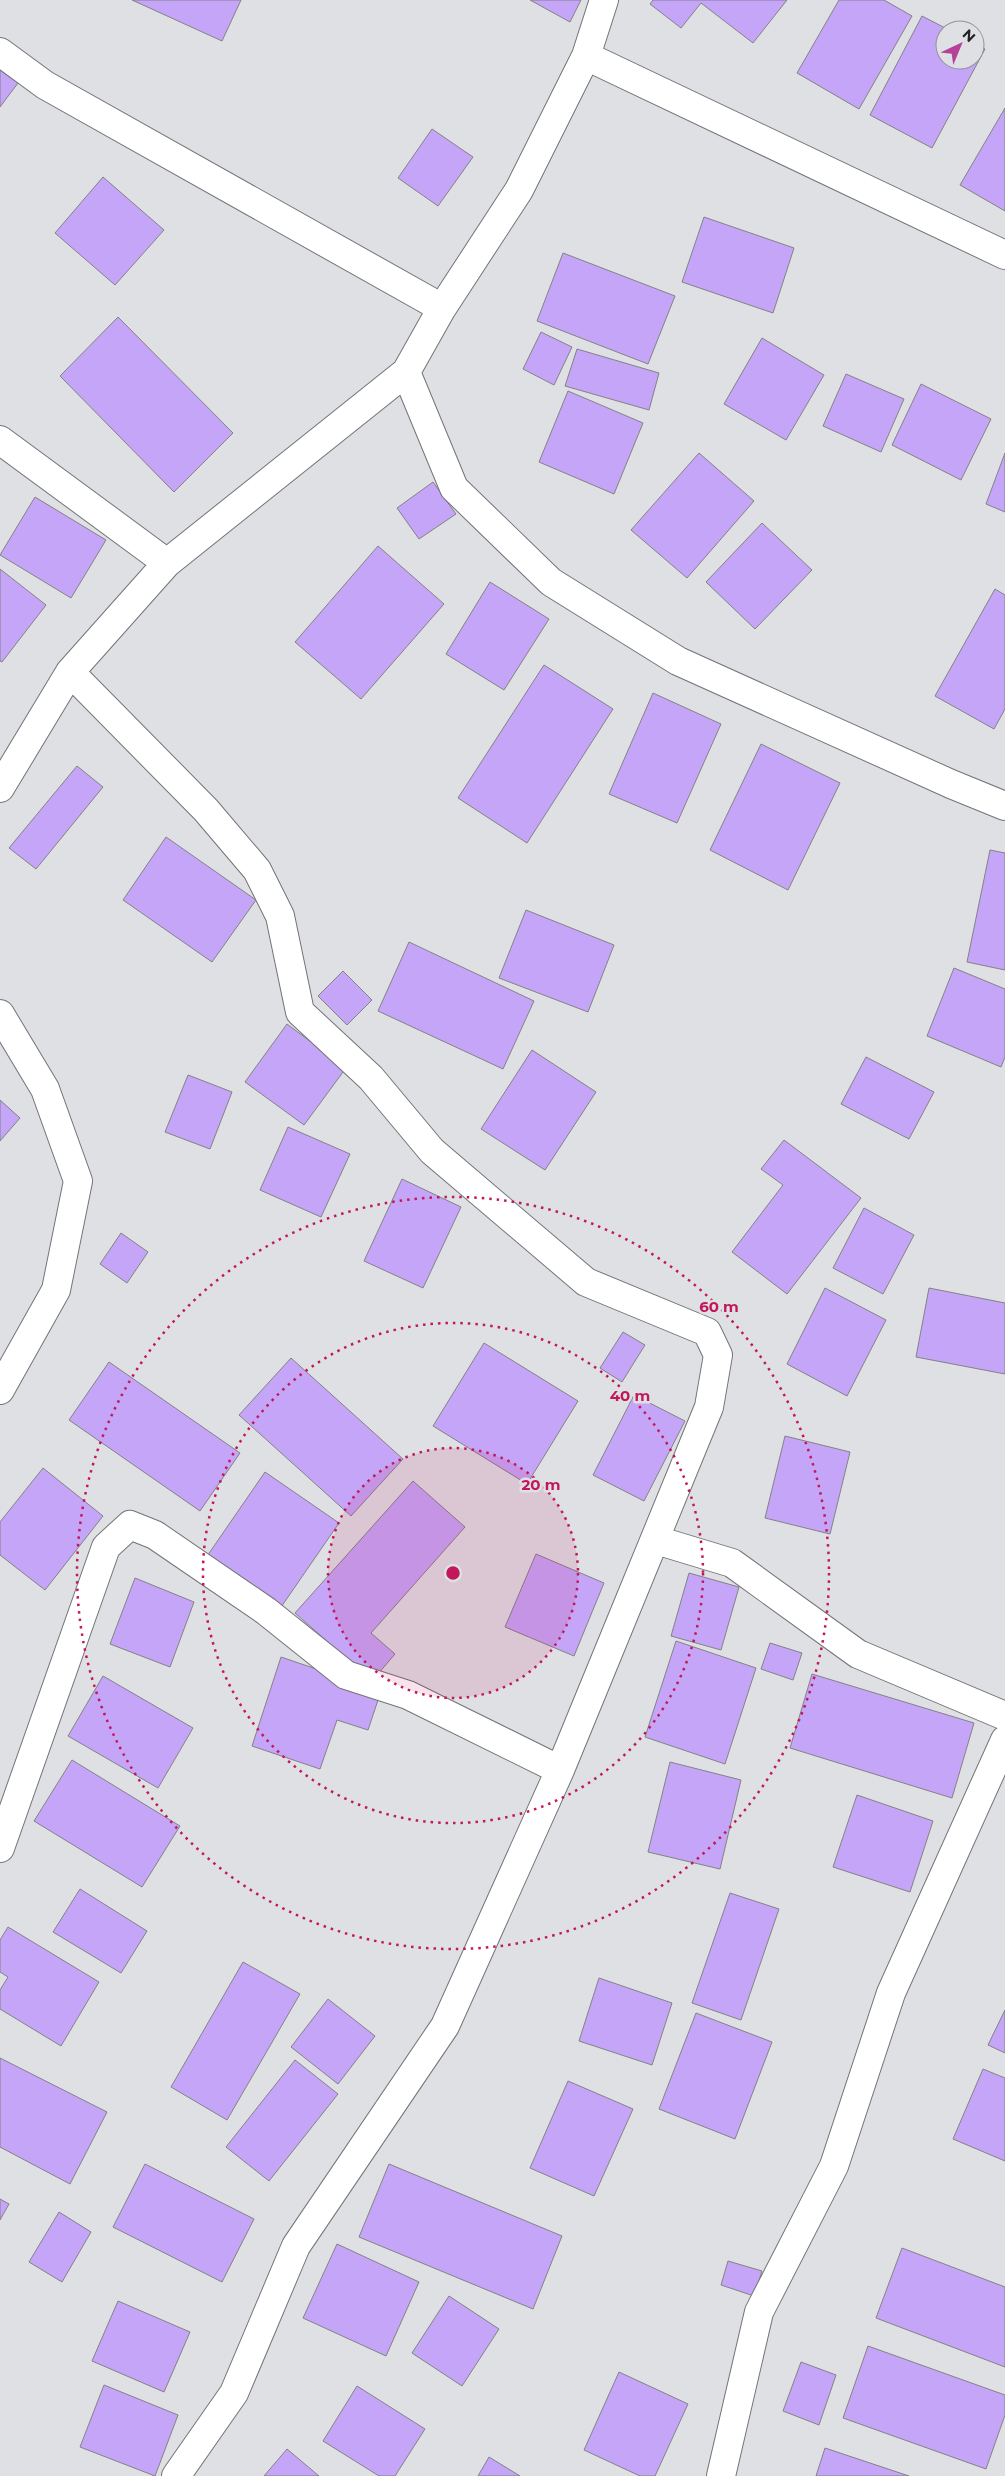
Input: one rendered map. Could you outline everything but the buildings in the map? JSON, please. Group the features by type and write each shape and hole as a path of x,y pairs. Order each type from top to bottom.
{"street":[{"path":"0,788 70,672 167,562 406,372 442,308 519,190 586,56 604,0"},
{"path":"0,52 45,85 442,308"},
{"path":"586,56 1005,254"},
{"path":"406,372 454,488 551,582 678,661 951,784 1005,806"},
{"path":"0,440 167,562"},
{"path":"70,672 206,810 257,870 280,916 300,1012 370,1078 432,1151 586,1282 707,1332 718,1355 710,1407 656,1540 560,1770 445,2026 296,2246 234,2393 176,2476"},
{"path":"0,1014 45,1089 78,1181 56,1290 0,1390"},
{"path":"0,1848 106,1547 130,1525 155,1534 266,1611 346,1675 408,1695 560,1770"},
{"path":"656,1540 732,1563 858,1654 1005,1716"},
{"path":"721,2476 759,2312 834,2166 891,1993 1005,1740"}]}
